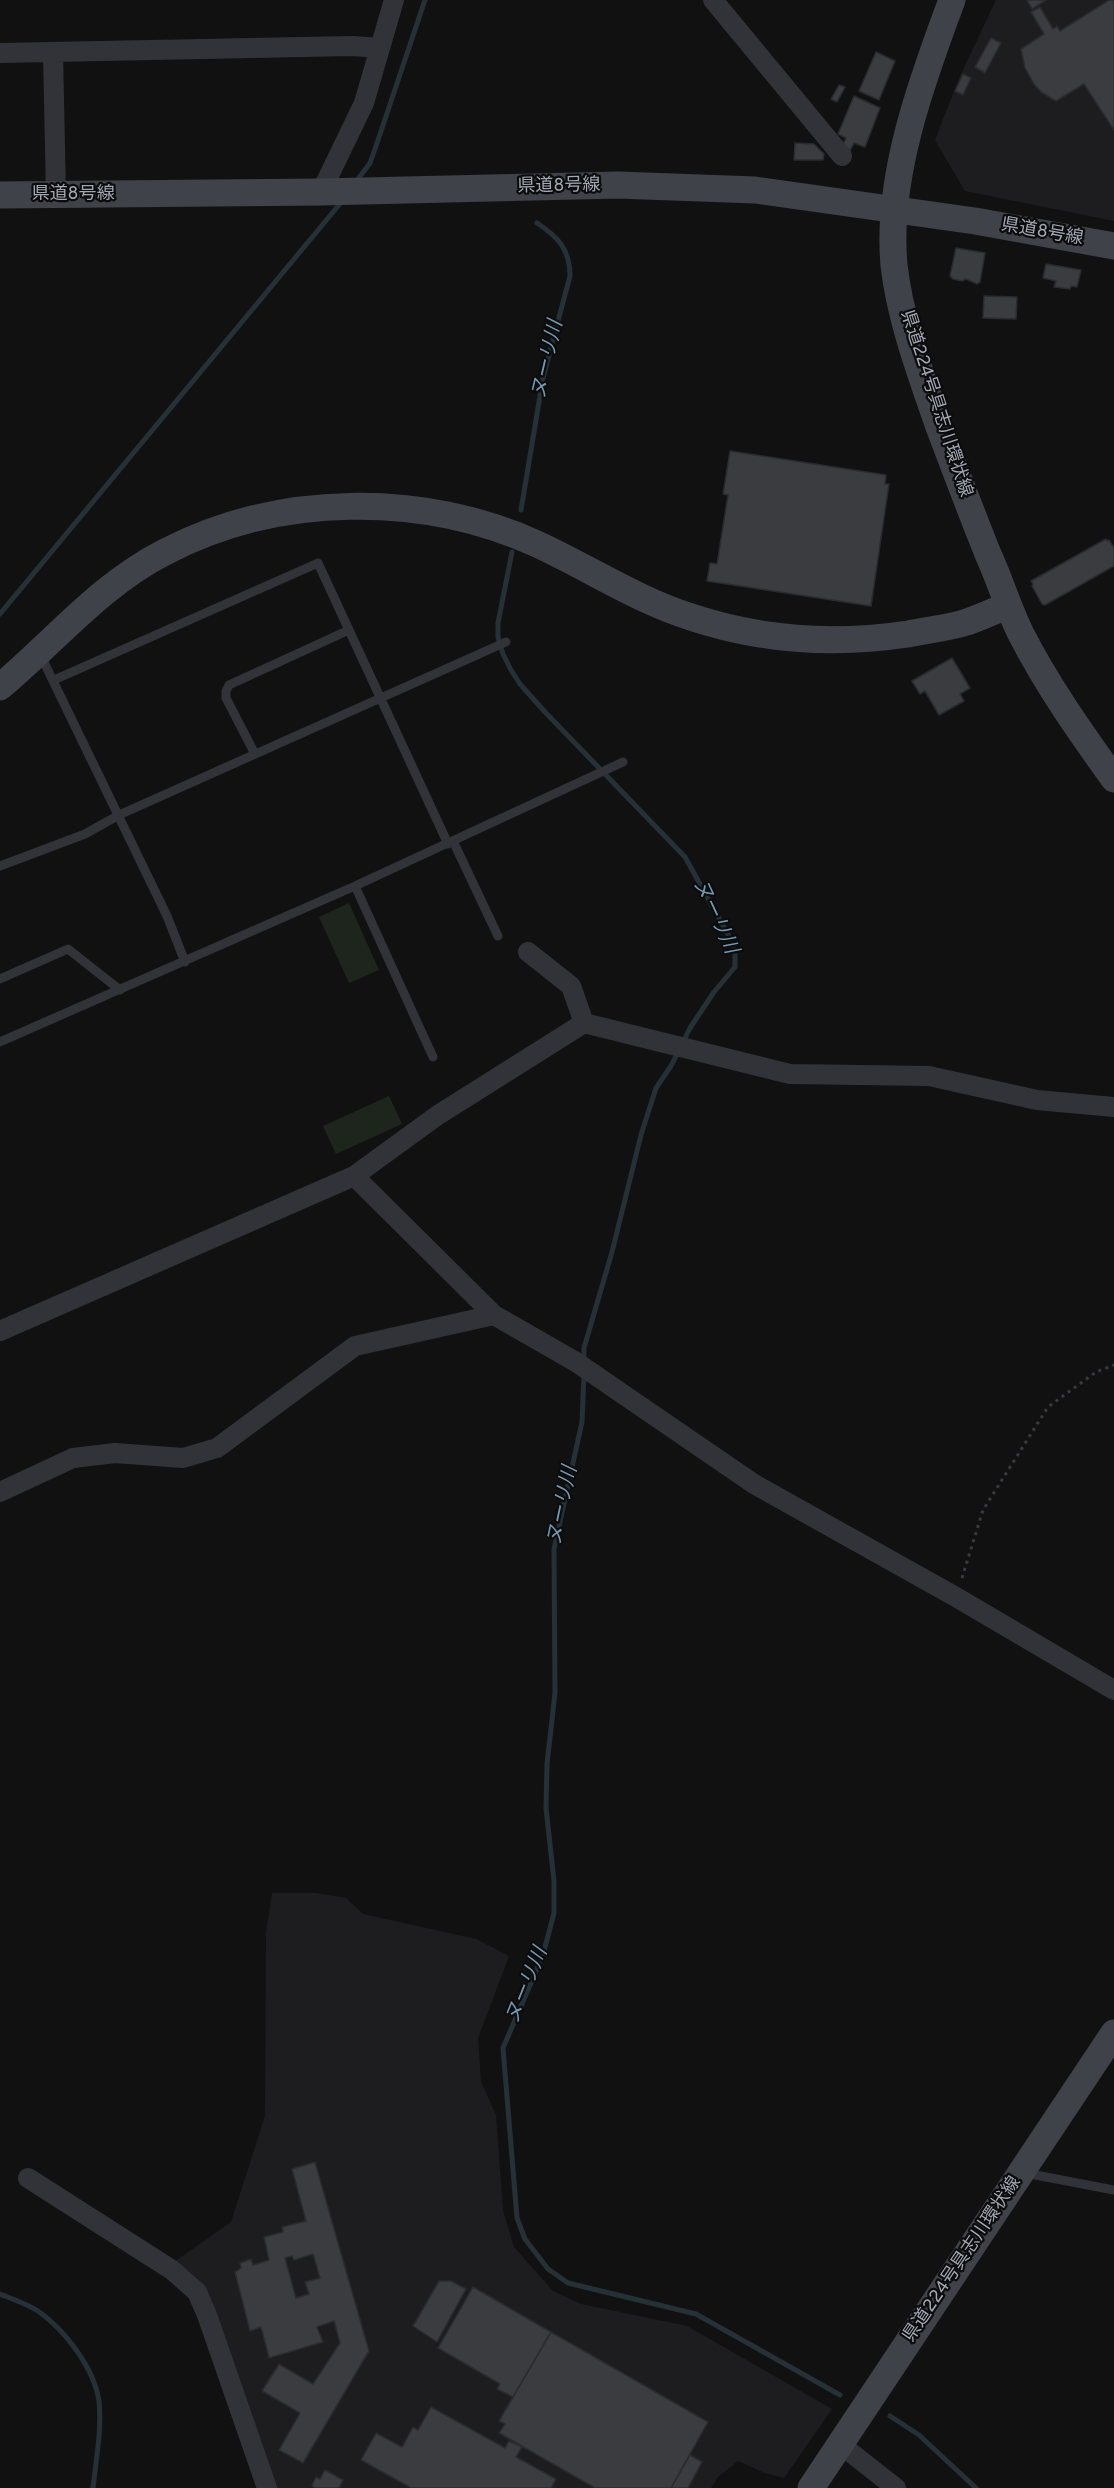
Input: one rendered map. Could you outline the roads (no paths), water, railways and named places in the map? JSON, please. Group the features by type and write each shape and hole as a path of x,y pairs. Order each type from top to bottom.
{"main road":[{"name":"県道224号具志川環状線","path":"952,0 905,147 896,210 894,264 907,325 929,397 1008,605 1035,659 1114,779"},
{"name":"県道8号線","path":"0,195 324,192 618,185 743,189 808,196 1114,246"},
{"path":"4,679 39,652 97,597 127,574 165,552 235,524 316,508 352,506 427,511 467,519 537,544 650,602 689,617 780,639 847,640 885,637 967,622 1008,605"},
{"name":"県道224号具志川環状線","path":"811,2488 1021,2172 1110,2046"}],"street":[{"path":"324,192 364,103 394,0"},
{"path":"713,0 842,156"},
{"path":"0,53 342,46 380,48"},
{"path":"53,52 56,195"},
{"path":"528,952 571,986 584,1023"},
{"path":"0,1331 354,1176 438,1115 584,1023 790,1074 929,1076 1037,1100 1114,1107"},
{"path":"354,1176 494,1315 576,1362 754,1484 956,1597 1114,1690"},
{"path":"0,1492 73,1458 115,1453 183,1458 217,1448 354,1346 494,1315"},
{"path":"28,2178 172,2270 197,2292 267,2488"},
{"path":"840,2444 896,2488"}],"lane":[{"path":"54,680 318,563 380,698 498,936"},
{"path":"255,754 226,698 229,685 349,630"},
{"path":"0,866 85,834 119,815 506,642"},
{"path":"39,652 167,916 185,962"},
{"path":"0,1042 355,886 622,762"},
{"path":"355,886 433,1057"},
{"path":"0,978 68,950 120,990"},
{"path":"1021,2172 1114,2190"}],"waterway":[{"name":"ヌーリ川","path":"355,183 370,163 425,0"},
{"path":"0,614 343,200"},
{"name":"ヌーリ川","path":"521,510 543,378 570,276 565,251 557,239 537,223"},
{"name":"ヌーリ川","path":"512,552 498,623 498,637 511,670 520,684 545,712 685,857 730,938 735,954 735,967 714,992 690,1028 671,1066 656,1088 641,1135 612,1252 584,1348 584,1358"},
{"name":"ヌーリ川","path":"584,1374 582,1422 554,1549 555,1693 547,1764 546,1808 554,1881 554,1913 543,1955 503,2048 517,2218 525,2239 548,2269 568,2283 696,2314 840,2395"},
{"path":"0,2294 34,2308 48,2319 68,2339 85,2363 96,2388 100,2412 93,2488"},
{"name":"ヌーリ川","path":"890,2416 919,2435 976,2488"}]}
